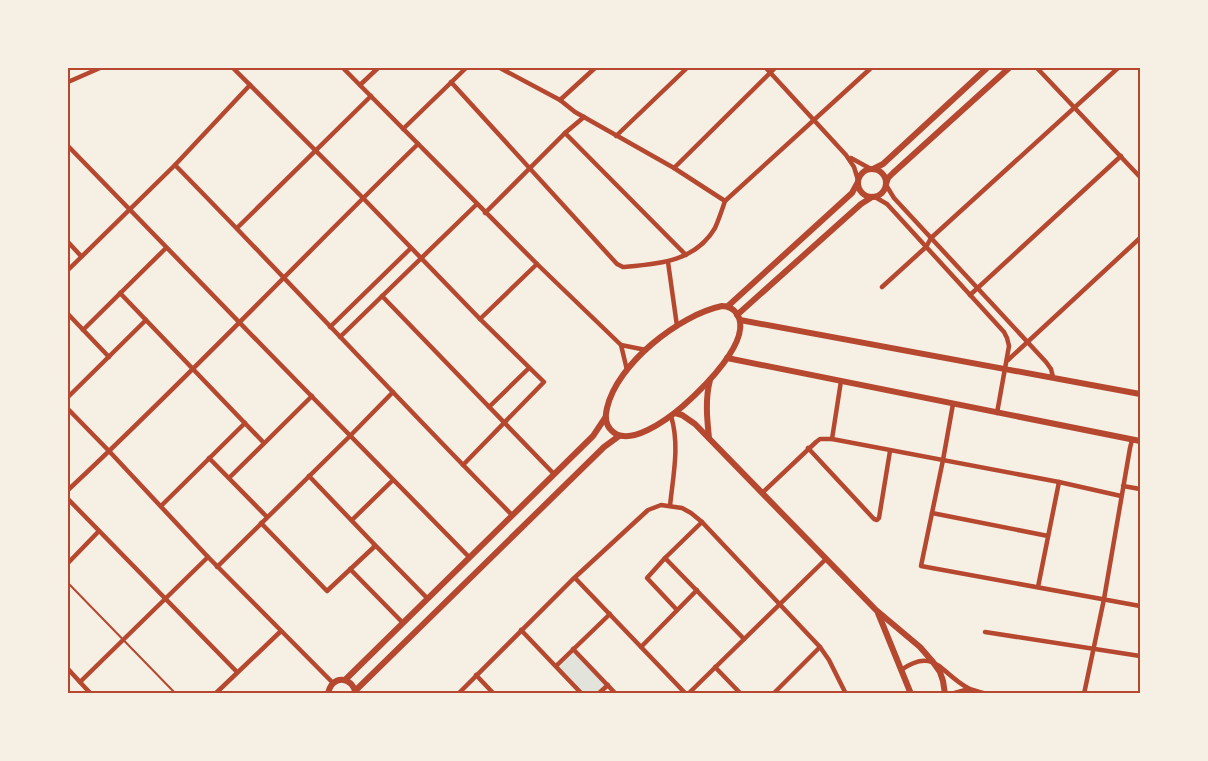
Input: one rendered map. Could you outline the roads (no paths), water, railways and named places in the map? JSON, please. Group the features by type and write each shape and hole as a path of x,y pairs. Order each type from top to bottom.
{"street":[{"path":"68,82 99,68"},
{"path":"232,68 544,382 463,465"},
{"path":"343,68 485,213 621,345 627,370"},
{"path":"360,85 378,68"},
{"path":"403,129 466,68"},
{"path":"503,68 674,168 725,201"},
{"path":"560,100 595,68"},
{"path":"616,136 687,68"},
{"path":"674,168 768,70 775,68"},
{"path":"451,82 618,265 624,267 668,261 686,255 707,238 714,229 725,201 871,68"},
{"path":"620,436 607,424 606,409 615,387 646,350 677,326 715,307 728,306 852,193 862,172 883,164 987,68"},
{"path":"739,318 861,204 882,193 892,173 1009,68"},
{"path":"1037,68 1140,177"},
{"path":"882,287 926,247 932,238 1119,68"},
{"path":"768,70 846,155 854,166 862,193 887,204 1004,332 1009,346 997,413"},
{"path":"68,270 175,165 250,85"},
{"path":"237,228 371,96"},
{"path":"485,213 565,132 584,117"},
{"path":"565,132 686,255"},
{"path":"68,490 193,369 418,144"},
{"path":"68,146 470,557"},
{"path":"846,155 858,163 883,173 886,185 894,198 1046,362 1053,377"},
{"path":"970,295 1121,156"},
{"path":"175,165 512,514"},
{"path":"340,337 477,204"},
{"path":"1007,360 1140,238"},
{"path":"68,242 81,256"},
{"path":"83,330 166,248"},
{"path":"330,327 411,248"},
{"path":"668,261 677,326"},
{"path":"480,319 537,264"},
{"path":"120,293 264,443"},
{"path":"382,296 554,474"},
{"path":"328,693 337,680 345,680 352,684 356,692 604,447 620,436 642,432 673,415 710,379 727,358 738,339 739,318 728,306"},
{"path":"68,314 109,357"},
{"path":"739,318 1140,394"},
{"path":"68,397 146,320"},
{"path":"621,345 646,350"},
{"path":"727,358 1140,441"},
{"path":"489,407 529,368"},
{"path":"709,439 707,407 710,379"},
{"path":"832,439 841,381"},
{"path":"218,567 393,392"},
{"path":"229,478 312,396"},
{"path":"953,404 944,460 921,566 1140,606"},
{"path":"68,409 208,557 333,683"},
{"path":"673,415 682,415 695,423 876,610 920,647 933,662 969,689 987,693"},
{"path":"670,506 676,446 673,415"},
{"path":"345,680 593,436 606,418"},
{"path":"161,506 244,423"},
{"path":"762,494 808,448 820,439 832,439 1121,496"},
{"path":"1084,693 1104,599 1132,440"},
{"path":"808,448 876,520 879,518 890,451"},
{"path":"209,458 267,517"},
{"path":"309,476 427,598"},
{"path":"352,520 393,480"},
{"path":"1038,587 1059,482"},
{"path":"1123,486 1140,489"},
{"path":"68,499 237,672"},
{"path":"458,693 574,578 648,510 661,505 687,510 702,522 820,646 846,693"},
{"path":"932,513 1048,536"},
{"path":"677,610 647,579 702,522"},
{"path":"261,523 327,591 375,545"},
{"path":"68,563 99,531"},
{"path":"80,682 208,557"},
{"path":"665,558 744,639"},
{"path":"574,578 687,693 826,559"},
{"path":"350,569 403,623"},
{"path":"641,647 697,590"},
{"path":"876,610 911,693"},
{"path":"556,666 610,614"},
{"path":"521,630 582,693"},
{"path":"215,693 281,631"},
{"path":"985,632 1140,656"},
{"path":"773,693 820,646"},
{"path":"573,649 616,693"},
{"path":"901,670 917,661 933,662"},
{"path":"933,662 943,681 945,693"},
{"path":"715,667 741,693"},
{"path":"68,669 91,693"},
{"path":"476,675 494,693"},
{"path":"598,693 608,685"},
{"path":"951,693 969,689"}],"lane":[{"path":"68,583 176,693"}]}
